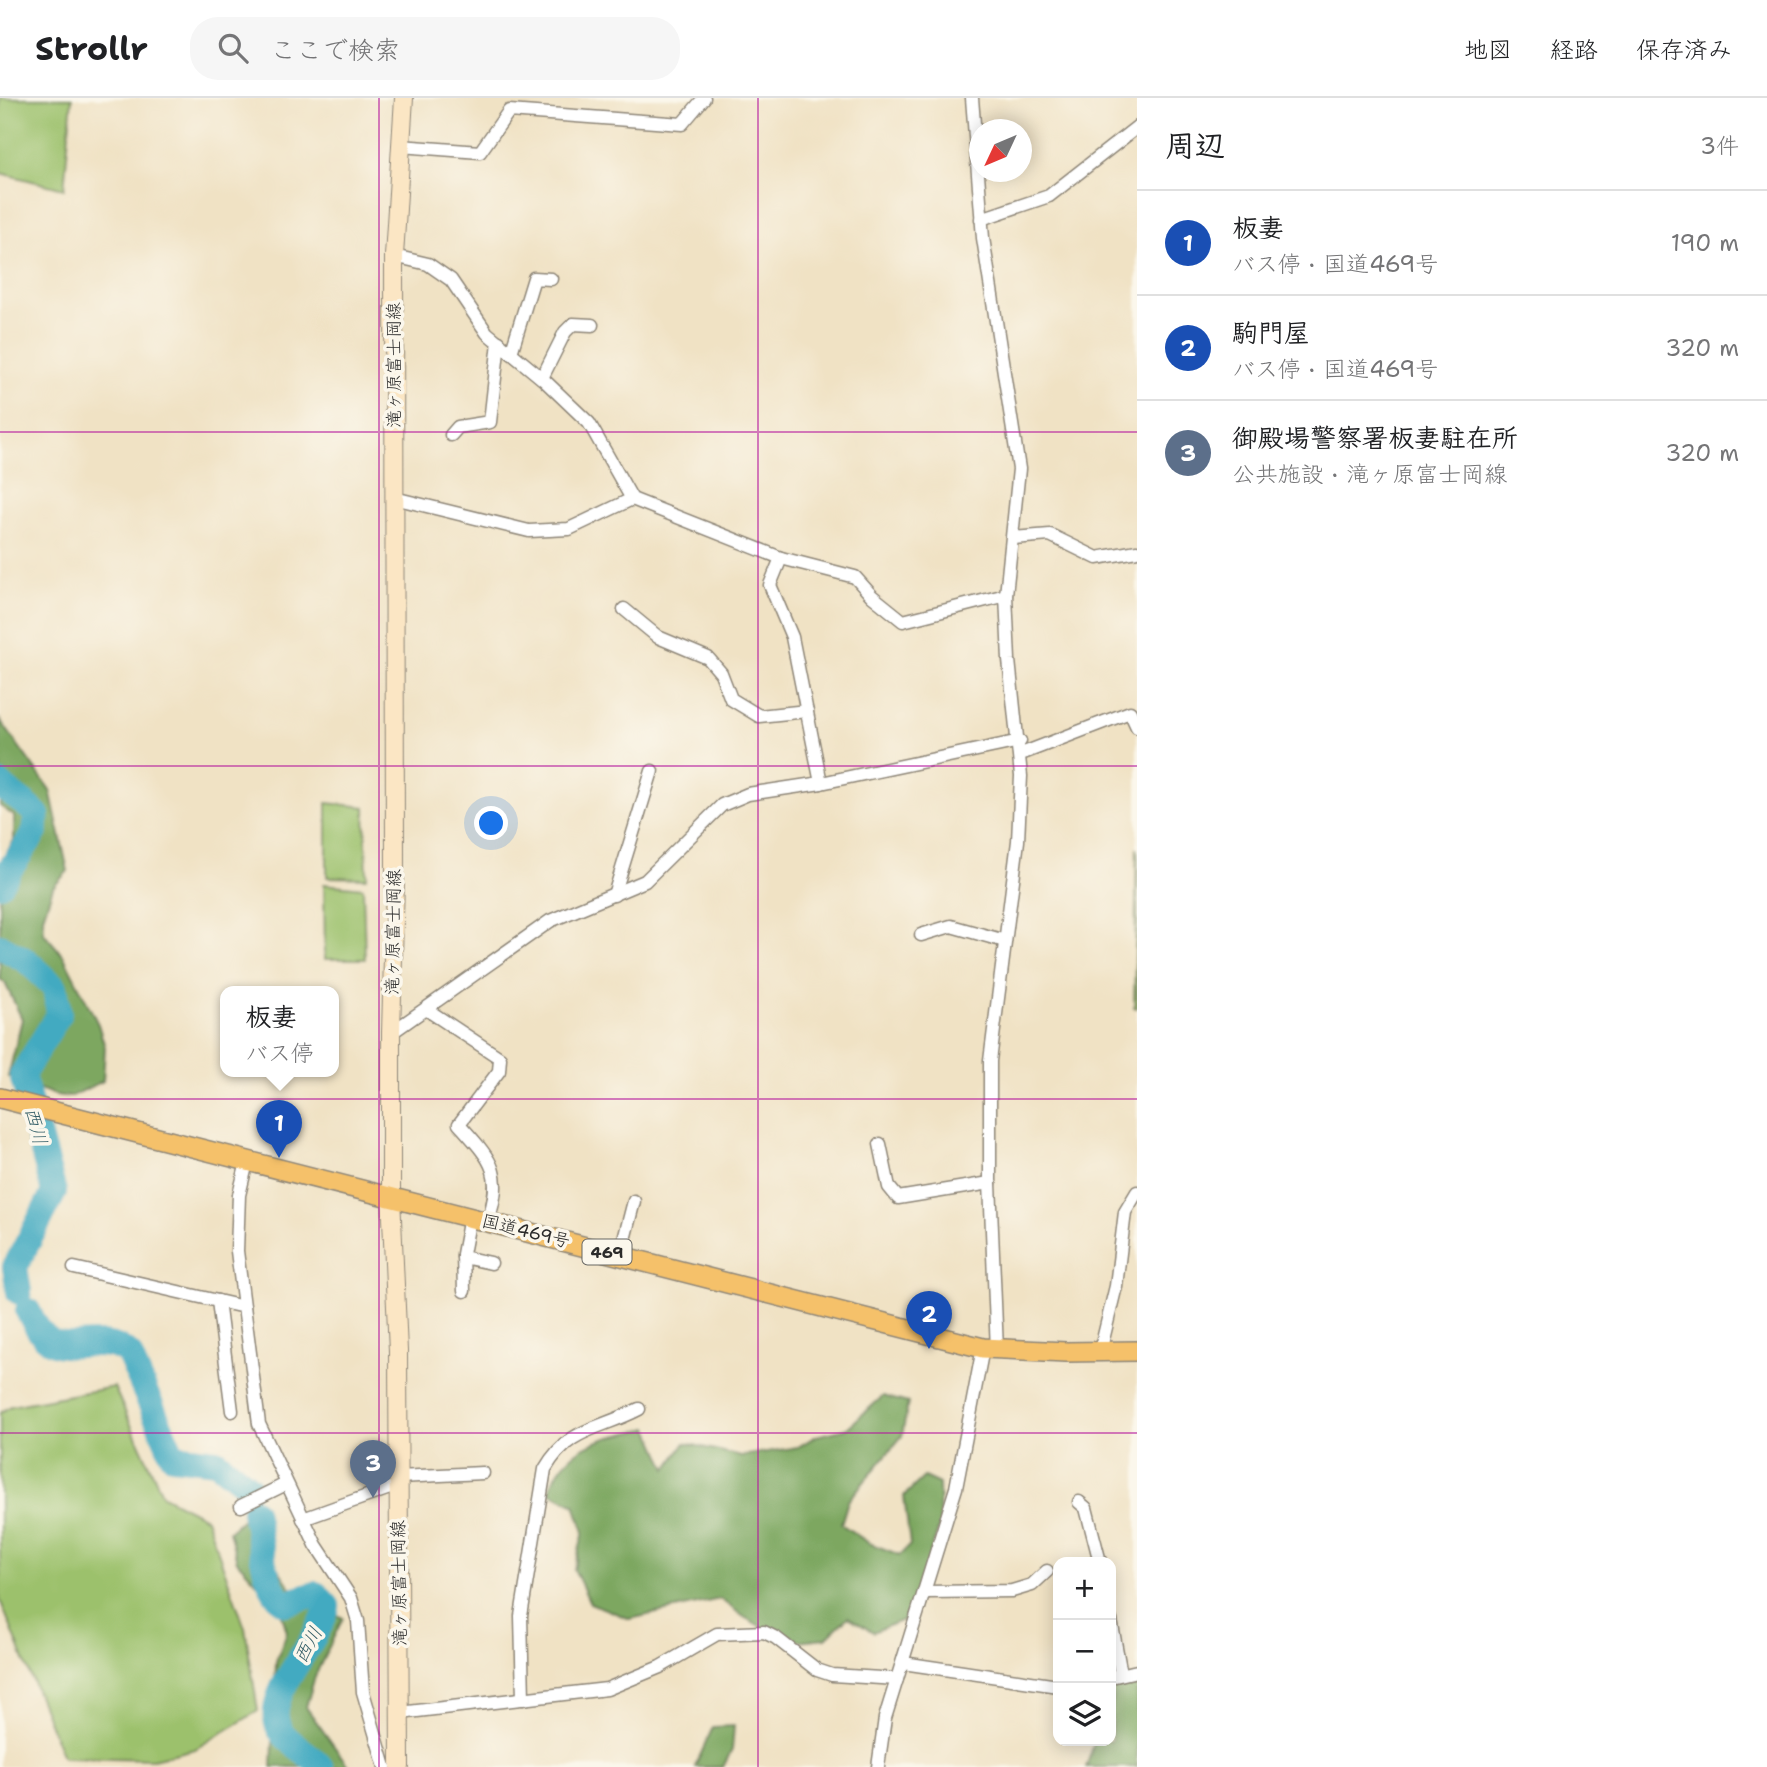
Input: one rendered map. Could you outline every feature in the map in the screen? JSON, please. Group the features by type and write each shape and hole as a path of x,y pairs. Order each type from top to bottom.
{"highway":[{"name":"国道469号","path":"4,1099 990,1349 1137,1351"}],"main road":[{"name":"滝ヶ原富士岡線","path":"400,1767 398,1351 391,1197 391,1032 395,881 394,256 404,98"}],"street":[{"path":"400,146 480,152 509,111 682,124 705,98"},
{"path":"878,1767 885,1718 956,1488 990,1349 990,1061 1018,841 1021,748 1009,660 1006,595 1019,469 981,219 972,98"},
{"path":"981,219 1049,195 1137,127"},
{"path":"394,256 428,264 451,280 465,304 499,342 589,423 632,499 781,558 855,577 872,596 903,621 1006,595"},
{"path":"512,353 534,278 551,279"},
{"path":"542,378 565,332 573,324 592,325"},
{"path":"451,435 458,427 490,422 499,342"},
{"path":"394,498 529,531 569,529 632,499"},
{"path":"1013,538 1050,536 1097,558 1137,551"},
{"path":"781,558 770,585 792,637 821,783"},
{"path":"624,609 657,637 708,658 721,673 731,699 759,716 807,712"},
{"path":"391,1032 550,921 614,895 653,875 722,805 748,794 1021,748 1130,712 1137,727"},
{"path":"614,895 652,771"},
{"path":"920,935 951,926 1005,941"},
{"path":"426,1009 500,1058 499,1070 459,1124 491,1161 495,1169 497,1190 479,1219 463,1257 464,1291"},
{"path":"880,1144 889,1187 898,1198 990,1184"},
{"path":"247,1161 239,1195 237,1251 259,1424 316,1545 339,1576 355,1610 363,1692 385,1767"},
{"path":"1100,1352 1116,1286 1125,1212 1137,1192"},
{"path":"620,1255 634,1201"},
{"path":"463,1257 491,1263"},
{"path":"74,1268 244,1307"},
{"path":"218,1301 232,1411"},
{"path":"523,1699 522,1616 545,1469 557,1448 572,1437 639,1409"},
{"path":"303,1519 398,1481 483,1473"},
{"path":"241,1506 286,1485"},
{"path":"1080,1502 1086,1508 1095,1533 1099,1557"},
{"path":"926,1592 1012,1591 1032,1585 1047,1571"},
{"path":"400,1713 607,1689 660,1667 717,1634 764,1632 776,1638 817,1670 832,1675 897,1679"},
{"path":"903,1662 1053,1685"},
{"path":"1116,1676 1137,1671"}],"green space":[{"path":"0,98 72,98 64,189 0,173"},
{"path":"0,720 50,790 68,871 53,887 43,917 44,933 63,955 98,1024 105,1047 103,1081 70,1097 55,1095 8,1077 22,1019 5,983 0,979 0,875 4,858 14,840 14,816 0,806"},
{"path":"327,803 365,807 367,878 327,877"},
{"path":"1137,848 1137,1008 1134,1008"},
{"path":"324,884 363,888 365,959 325,959"},
{"path":"114,1387 163,1496 206,1518 245,1628 258,1711 195,1749 153,1759 63,1757 0,1600 0,1413 11,1406"},
{"path":"883,1396 908,1403 902,1436 848,1501 841,1524 869,1543 900,1555 910,1545 904,1496 924,1477 939,1484 940,1524 913,1606 903,1620 873,1632 848,1617 826,1638 788,1642 744,1617 720,1599 630,1619 590,1603 574,1569 584,1532 575,1505 549,1492 556,1475 576,1452 602,1440 649,1428 667,1469 685,1443 741,1456 798,1447 816,1436 846,1429"},
{"path":"243,1519 294,1592 343,1618 315,1676 306,1707 349,1767 272,1767 276,1661 287,1632 280,1608 237,1561 229,1531"},
{"path":"1137,1680 1137,1767 1086,1767 1093,1746 1116,1746 1116,1682"},
{"path":"734,1726 732,1750 723,1767 695,1767 713,1727"}],"waterway":[{"name":"西川","path":"0,784 37,815 35,832 0,884"},
{"name":"西川","path":"0,946 27,961 55,987 59,1014 22,1075 54,1192 15,1267 19,1292"},
{"name":"西川","path":"28,1311 41,1332 52,1342 60,1345 110,1345 129,1354 173,1456 216,1461 249,1487"},
{"name":"西川","path":"254,1511 264,1562 272,1587 279,1597 286,1603 316,1594 327,1606 314,1636 284,1686 276,1716 284,1735 321,1767"}],"place":[{"name":"板妻","path":"279,1158"},
{"name":"駒門屋","path":"929,1349"},
{"name":"御殿場警察署板妻駐在所","path":"373,1498"}]}
